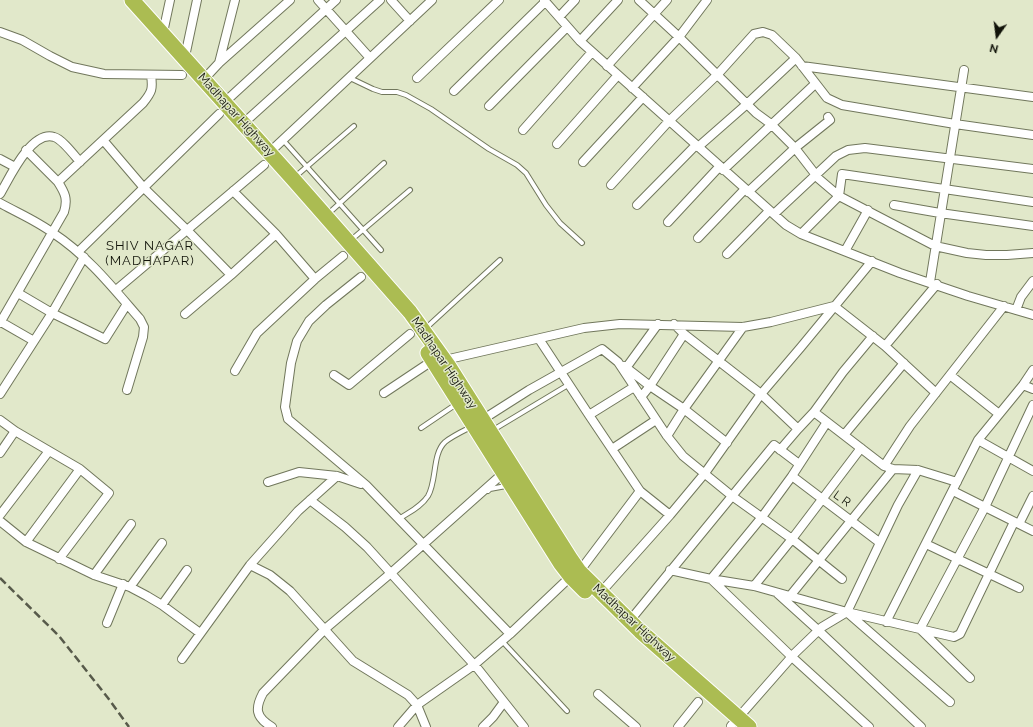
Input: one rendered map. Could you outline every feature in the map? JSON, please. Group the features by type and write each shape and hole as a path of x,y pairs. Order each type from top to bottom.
{"highway":[{"name":"Madhapar Highway","path":"122,0 286,182 318,222 403,316 561,564 571,577 633,638 738,724"},
{"name":"Madhapar Highway","path":"139,1 410,312 448,365 579,571 738,724"}],"street":[{"path":"164,28 170,0"},
{"path":"186,52 197,0"},
{"path":"219,63 234,0"},
{"path":"206,77 219,63 290,0"},
{"path":"318,0 370,58"},
{"path":"227,100 336,0"},
{"path":"246,121 380,0"},
{"path":"390,0 410,21"},
{"path":"272,150 432,0"},
{"path":"417,78 499,0"},
{"path":"559,17 575,0"},
{"path":"580,41 618,0"},
{"path":"638,0 679,36 747,104 771,124 795,148 816,175 839,196 935,246 967,253 986,255 1033,253"},
{"path":"607,66 655,15 667,0"},
{"path":"632,88 679,36 707,0"},
{"path":"454,91 545,1 580,41 786,225 801,234 845,252 900,272 1033,315"},
{"path":"489,106 567,27"},
{"path":"0,32 22,40 72,67 104,74 182,75"},
{"path":"611,184 670,121 718,74 754,34 763,32 772,35 796,58 826,98 842,105 955,124 1033,135"},
{"path":"523,130 592,52"},
{"path":"637,205 697,146 747,104 796,58"},
{"path":"802,66 1033,97"},
{"path":"885,346 933,283 935,246 964,70"},
{"path":"58,182 143,103 150,94 153,86 151,75"},
{"path":"557,144 618,75"},
{"path":"668,222 721,168 815,84"},
{"path":"582,162 643,97"},
{"path":"0,394 52,313 81,254 144,188 219,114"},
{"path":"698,238 746,190 830,120 828,117"},
{"path":"0,194 26,150 42,137 48,136 59,139 80,162"},
{"path":"103,140 144,188 231,275"},
{"path":"728,254 771,213 836,156 848,150 865,148 1033,169"},
{"path":"26,150 58,182 66,194 67,203 64,212 53,232 0,323 34,341"},
{"path":"0,159 15,167"},
{"path":"116,290 186,229 264,165"},
{"path":"801,234 839,196 842,174 1033,202"},
{"path":"233,191 276,234 315,279"},
{"path":"0,203 53,232 81,254 116,290 140,319 144,327 143,337 127,390"},
{"path":"894,205 1033,226"},
{"path":"845,252 868,210"},
{"path":"186,314 276,234"},
{"path":"235,371 257,333 315,279 343,256"},
{"path":"603,590 670,515 705,473 761,394 872,261"},
{"path":"361,277 326,305 309,321 297,341 291,364 285,406 288,419 366,485 510,634"},
{"path":"1016,310 1021,297 1033,281"},
{"path":"18,293 52,313 105,339 127,304"},
{"path":"449,359 464,354 584,328 605,325 674,324 743,327 771,322 834,306"},
{"path":"834,306 885,346 936,393"},
{"path":"884,466 910,426 1004,306"},
{"path":"626,368 658,324"},
{"path":"674,324 684,334 761,394 798,428"},
{"path":"667,436 684,409 743,327"},
{"path":"334,375 349,385 410,334"},
{"path":"641,396 650,386 684,334"},
{"path":"780,450 798,428 814,412 843,372 873,336"},
{"path":"539,338 560,372 640,491 670,515"},
{"path":"486,418 529,390 602,349 650,386 684,409 727,443"},
{"path":"618,362 667,436 683,456 732,496 792,539 842,579"},
{"path":"844,435 904,363"},
{"path":"384,393 429,364"},
{"path":"886,622 978,440 1023,385 1033,370"},
{"path":"950,375 998,414"},
{"path":"1023,385 1033,389"},
{"path":"589,415 634,387"},
{"path":"920,629 985,507 1033,405"},
{"path":"814,412 884,466 893,469 918,470 957,482"},
{"path":"0,420 16,432 80,469 109,493 60,559"},
{"path":"612,449 656,420"},
{"path":"711,579 762,517 792,476 827,422"},
{"path":"0,453 16,432"},
{"path":"978,440 1033,471"},
{"path":"632,618 670,570 774,446 799,464"},
{"path":"754,586 792,539 861,448"},
{"path":"0,515 48,451"},
{"path":"26,542 80,469"},
{"path":"790,596 893,469"},
{"path":"738,724 792,657 818,630 847,612 879,542 898,504 918,470"},
{"path":"268,482 300,472 337,476 366,485"},
{"path":"182,659 250,565 298,511 337,476"},
{"path":"272,727 264,723 258,714 257,703 263,692 325,628 391,573 500,476"},
{"name":"L R","path":"792,476 879,542"},
{"path":"582,568 640,491"},
{"path":"953,491 1033,532"},
{"path":"670,570 754,586 886,622 954,637 960,634 989,574 1016,523 1033,496"},
{"path":"310,500 366,546 474,665 524,727"},
{"path":"0,521 26,542 94,575 126,586 162,605 200,633"},
{"path":"94,575 131,524"},
{"path":"107,623 126,586 162,543"},
{"path":"926,544 1019,588"},
{"path":"250,565 270,576 290,591 325,628 353,662 408,695 418,705 426,727"},
{"path":"162,605 188,570"},
{"path":"711,579 792,657 869,727"},
{"path":"398,727 418,705 474,665 568,580"},
{"path":"774,591 818,630 921,727"},
{"path":"847,612 950,702"},
{"path":"920,629 970,678"},
{"path":"598,694 636,727"},
{"path":"483,727 493,717 504,702"},
{"path":"678,727 698,702"}],"lane":[{"path":"349,77 382,92 397,92 406,95 517,165 526,174 546,205 560,223 582,243"},
{"path":"296,176 354,126"},
{"path":"282,140 381,250"},
{"path":"329,214 384,163"},
{"path":"351,240 410,190"},
{"path":"426,328 500,260"},
{"path":"493,430 568,384"},
{"path":"421,428 455,405"},
{"path":"399,520 422,504 428,495 432,485 437,454 441,447 445,442 469,428"},
{"path":"423,545 490,489 506,486"},
{"path":"502,641 567,711"}],"railway":[{"path":"0,578 59,636 129,727"}],"district":[{"name":"SHIV NAGAR (MADHAPAR)","path":"150,254"}]}
